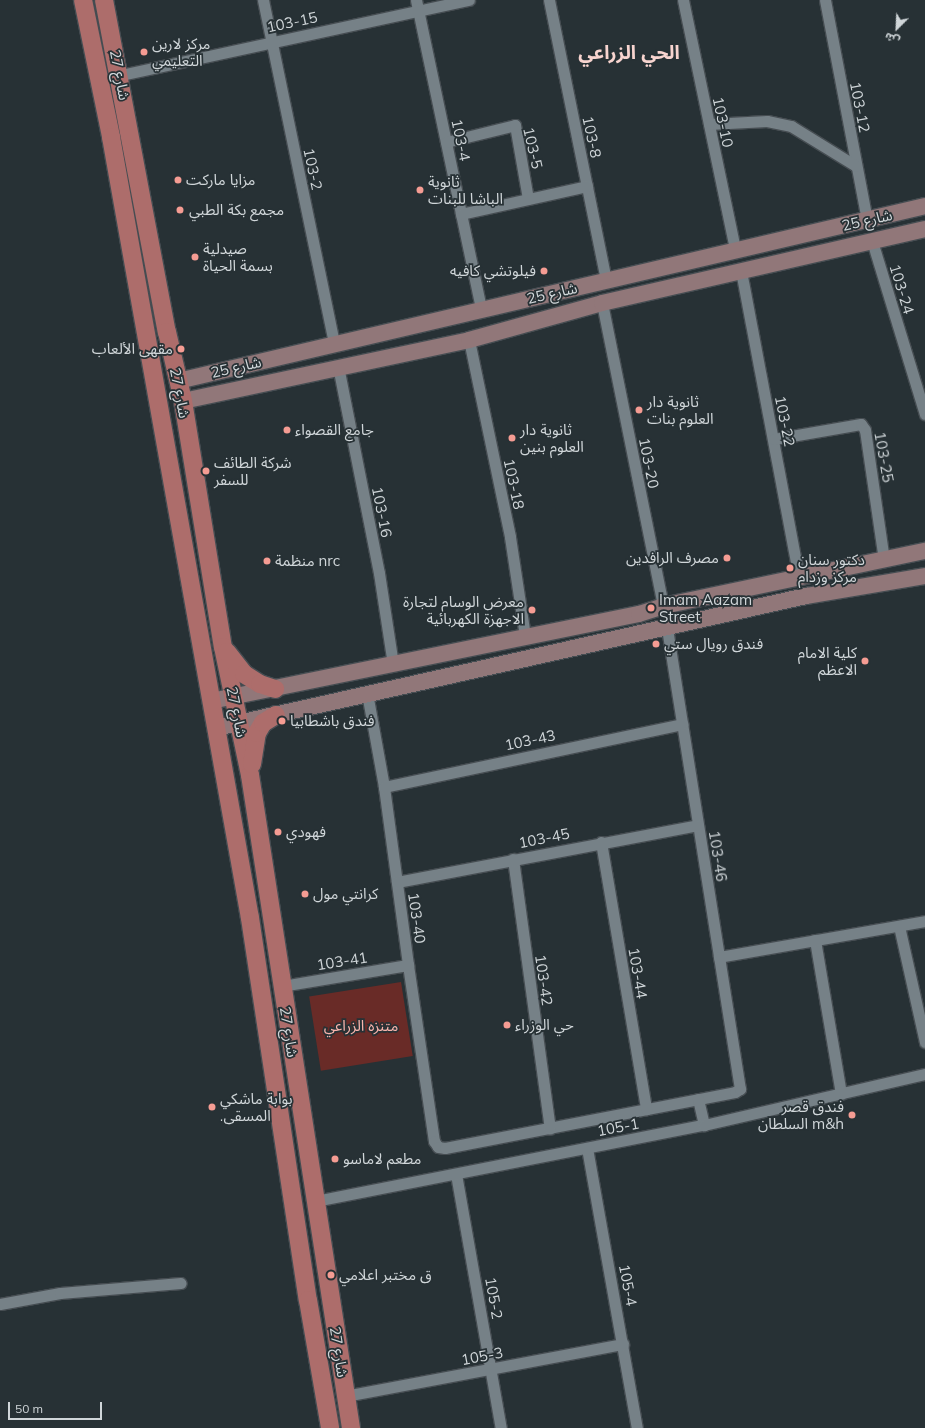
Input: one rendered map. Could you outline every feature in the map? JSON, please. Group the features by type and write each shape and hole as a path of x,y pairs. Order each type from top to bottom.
{"main road":[{"name":"شارع 27","path":"83,0 111,138 250,918 308,1300 330,1428"},
{"name":"شارع 27","path":"104,0 121,75 183,401 224,648 250,775 351,1428"},
{"path":"224,648 244,674 275,689"},
{"path":"250,775 257,733 263,723 276,715"}],"street":[{"name":"103-2","path":"264,0 271,42 334,344"},
{"name":"103-15","path":"121,75 271,42 417,5 469,0"},
{"name":"103-8","path":"549,0 606,280"},
{"name":"103-10","path":"683,0 735,250"},
{"name":"103-12","path":"825,0 867,220"},
{"name":"103-4","path":"417,5 481,309"},
{"path":"709,124 767,121 791,126 856,166"},
{"name":"103-5","path":"446,142 515,125 528,199"},
{"path":"461,214 587,186"},
{"name":"شارع 25","path":"178,381 925,206"},
{"name":"شارع 25","path":"183,401 338,366 469,340 602,303 925,229"},
{"name":"103-24","path":"872,241 925,414"},
{"name":"103-22","path":"741,271 799,576"},
{"name":"103-20","path":"602,303 663,606"},
{"name":"103-18","path":"469,340 510,537 526,636"},
{"name":"103-16","path":"338,366 379,573 393,664"},
{"name":"103-25","path":"774,439 861,424 865,430 884,560"},
{"path":"211,702 526,636 639,614 663,606 799,576 925,551"},
{"path":"216,728 806,596 925,576"},
{"name":"103-46","path":"667,628 740,1089 735,1092 698,1099"},
{"name":"103-40","path":"367,693 384,787 434,1141 438,1147 445,1148 550,1128"},
{"name":"103-43","path":"384,787 682,724"},
{"name":"103-45","path":"397,882 601,842 698,825"},
{"name":"103-44","path":"601,842 646,1109"},
{"name":"103-42","path":"512,859 550,1128"},
{"path":"719,957 899,926 925,920"},
{"path":"899,926 925,1042"},
{"path":"815,940 841,1094"},
{"name":"103-41","path":"282,986 408,965"},
{"name":"105-1","path":"315,1201 704,1125 925,1074"},
{"path":"550,1128 698,1099 704,1125"},
{"name":"105-4","path":"587,1148 624,1344 637,1428"},
{"name":"105-2","path":"456,1174 492,1369 501,1428"},
{"path":"0,1304 60,1293 181,1283"},
{"name":"105-3","path":"345,1396 624,1344"}],"green space":[{"name":"متنزه الزراعي","path":"401,982 413,1056 321,1071 309,997"}],"place":[{"name":"مركز لارين التعليمي","path":"144,52"},
{"name":"مزايا ماركت","path":"178,180"},
{"name":"ثانوية الباشا للبنات","path":"420,190"},
{"name":"مجمع بكة الطبي","path":"180,210"},
{"name":"صيدلية بسمة الحياة","path":"195,257"},
{"name":"فيلوتشي كافيه","path":"544,271"},
{"name":"مقهى الألعاب","path":"181,349"},
{"name":"ثانوية دار العلوم بنات","path":"639,410"},
{"name":"جامع القصواء","path":"287,430"},
{"name":"ثانوية دار العلوم بنين","path":"512,438"},
{"name":"شركة الطائف للسفر","path":"206,471"},
{"name":"مصرف الرافدين","path":"727,558"},
{"name":"منظمة nrc","path":"267,561"},
{"name":"دكتور سنان مركز وزدام","path":"790,568"},
{"name":"Imam Aazam Street","path":"651,608"},
{"name":"معرض الوسام لتجارة الاجهزة الكهربائية","path":"532,610"},
{"name":"فندق رويال ستي","path":"656,644"},
{"name":"كلية الامام الاعظم","path":"865,661"},
{"name":"فندق باشطابيا","path":"282,721"},
{"name":"فهودي","path":"278,832"},
{"name":"كرانتي مول","path":"305,894"},
{"name":"حي الوزراء","path":"507,1025"},
{"name":"بوابة ماشكي .المسقى","path":"212,1107"},
{"name":"فندق قصر السلطان m&h","path":"852,1115"},
{"name":"مطعم لاماسو","path":"335,1159"},
{"name":"ق مختبر اعلامي","path":"331,1275"}],"district":[{"name":"الحي الزراعي","path":"629,53"}]}
